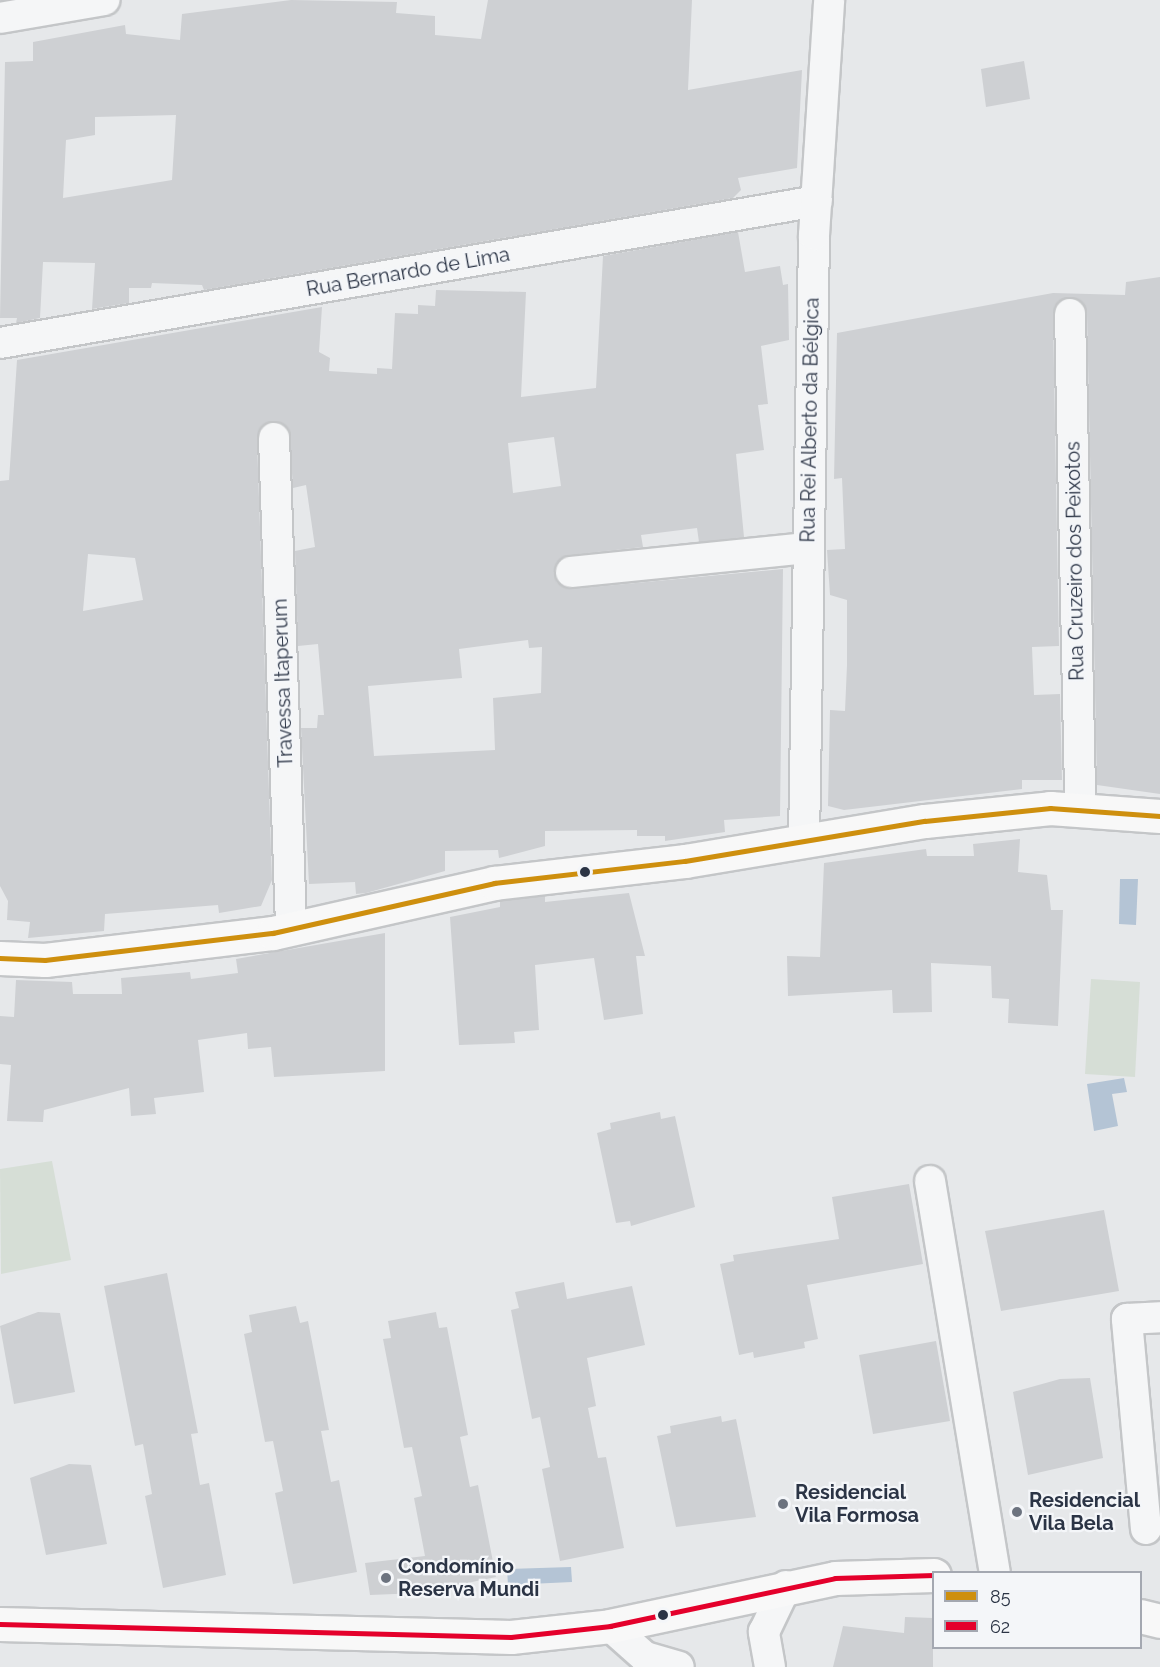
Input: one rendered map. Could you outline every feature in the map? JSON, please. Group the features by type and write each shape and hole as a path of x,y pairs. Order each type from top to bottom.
{"main road":[{"path":"0,957 108,954 291,929 494,883 804,841 925,821 1080,809 1160,816"},
{"path":"0,1624 511,1637 610,1626 786,1586 880,1573 932,1575"},
{"path":"1142,1617 1160,1622"}],"street":[{"path":"0,18 27,6 104,0"},
{"name":"Rua Rei Alberto da Bélgica","path":"804,841 807,548 817,201 829,0"},
{"name":"Rua Bernardo de Lima","path":"0,343 817,201"},
{"name":"Rua Cruzeiro dos Peixotos","path":"1071,314 1080,809"},
{"name":"Travessa Itaperum","path":"274,438 291,929"},
{"path":"571,572 807,548"},
{"path":"930,1181 996,1571"},
{"path":"1146,1529 1127,1319 1160,1317"},
{"path":"770,1667 764,1632 786,1586"},
{"path":"610,1626 645,1657 679,1667"}],"shaded area":[{"path":"1091,979 1140,982 1135,1077 1085,1074"},
{"path":"52,1161 71,1260 1,1274 0,1169"}],"water":[{"path":"1120,879 1138,879 1136,925 1119,924"},
{"path":"1124,1078 1127,1092 1112,1094 1118,1126 1094,1131 1087,1084"},
{"path":"571,1567 572,1582 508,1585 507,1569"}],"building":[{"path":"291,0 397,2 396,13 435,16 435,35 481,39 488,0 692,0 688,90 802,70 797,168 738,178 741,190 733,198 204,290 202,285 152,283 151,288 129,288 129,303 92,309 95,263 43,262 40,318 16,323 17,318 0,318 5,62 33,61 33,42 125,25 126,34 180,40 182,14","holes":["176,115 172,180 63,198 66,140 95,135 95,117"]},
{"path":"1024,61 1030,99 986,107 981,69"},
{"path":"738,232 745,272 780,266 783,285 788,284 789,340 761,346 768,404 758,405 764,450 736,454 744,537 699,542 697,528 641,535 643,547 569,555 554,573 557,583 573,589 783,569 780,816 724,820 725,832 665,841 665,836 637,836 637,830 545,831 545,846 499,858 498,850 445,851 445,871 366,893 356,894 355,882 309,884 301,728 317,728 318,715 324,715 318,644 298,646 295,551 315,547 306,485 293,488 289,429 273,421 259,429 257,439 272,880 261,906 219,913 218,905 105,914 104,931 28,938 30,922 7,920 8,901 0,886 0,481 9,480 17,360 322,307 319,352 330,358 329,371 377,374 377,368 392,369 395,313 418,314 418,305 435,306 436,290 526,292 521,397 596,388 603,256","holes":["554,437 561,486 513,493 508,443","88,554 135,558 143,600 83,611","528,640 529,648 542,647 541,693 493,698 495,750 374,756 368,686 462,678 459,649"]},
{"path":"1160,277 1160,794 1097,785 1087,314 1079,299 1069,297 1055,305 1053,314 1059,646 1032,647 1034,695 1060,694 1062,780 1022,780 1022,789 844,810 828,806 830,710 845,711 847,665 847,600 830,595 827,550 845,549 842,478 834,479 837,333 1053,293 1125,295 1126,282"},
{"path":"1020,839 1018,872 1047,875 1051,910 1063,910 1058,1026 1008,1023 1009,999 992,998 991,966 931,963 932,1012 893,1013 892,990 788,996 787,956 820,957 824,863 926,849 927,856 974,856 973,844"},
{"path":"629,893 645,956 636,956 643,1014 604,1020 594,958 535,965 539,1030 514,1032 515,1043 459,1045 450,917 500,907 500,901 545,896 545,902"},
{"path":"385,933 385,1071 274,1077 271,1047 248,1049 247,1033 198,1040 204,1092 154,1098 156,1114 131,1116 129,1088 44,1110 43,1122 7,1121 11,1065 0,1064 0,1016 14,1017 16,980 72,982 73,994 122,994 121,978 190,972 191,979 238,973 236,959"},
{"path":"660,1112 661,1119 675,1116 695,1207 631,1226 630,1221 616,1223 597,1133 611,1129 610,1123"},
{"path":"909,1184 923,1264 807,1285 818,1339 804,1342 805,1348 754,1358 753,1352 739,1355 720,1264 734,1261 733,1255 839,1239 832,1197"},
{"path":"1104,1210 1119,1291 1001,1311 985,1231"},
{"path":"167,1273 198,1433 191,1434 200,1485 209,1483 226,1575 163,1588 145,1496 152,1494 143,1444 135,1446 104,1286"},
{"path":"564,1282 567,1299 632,1286 645,1345 587,1358 596,1406 588,1408 598,1458 606,1457 624,1548 560,1561 542,1469 550,1467 540,1417 532,1419 511,1310 519,1308 515,1292"},
{"path":"296,1306 300,1323 308,1321 329,1430 321,1431 331,1482 339,1480 357,1572 293,1584 275,1493 283,1491 273,1441 265,1442 244,1334 252,1332 249,1315"},
{"path":"38,1312 60,1313 75,1392 14,1404 0,1326"},
{"path":"436,1312 439,1328 447,1327 468,1435 460,1437 470,1487 478,1485 496,1577 419,1593 370,1595 365,1563 425,1556 414,1498 422,1496 412,1447 404,1448 383,1339 391,1338 388,1321"},
{"path":"936,1341 950,1421 873,1434 859,1355"},
{"path":"1090,1378 1103,1458 1028,1475 1013,1392 1060,1379"},
{"path":"721,1416 722,1422 736,1419 756,1517 676,1527 657,1436 671,1433 670,1426"},
{"path":"69,1464 91,1465 107,1544 46,1555 30,1478"},
{"path":"905,1617 932,1618 933,1667 833,1667 843,1626 904,1633"}],"transit line":[{"name":"85","path":"0,958 45,960 273,933 494,883 685,861 925,821 1050,808 1160,816"},
{"name":"62","path":"0,1624 511,1637 610,1626 835,1578 932,1575"}],"place":[{"name":"Residencial Vila Formosa","path":"783,1504"},
{"name":"Residencial Vila Bela","path":"1017,1512"},
{"name":"Condomínio Reserva Mundi","path":"386,1578"}]}
